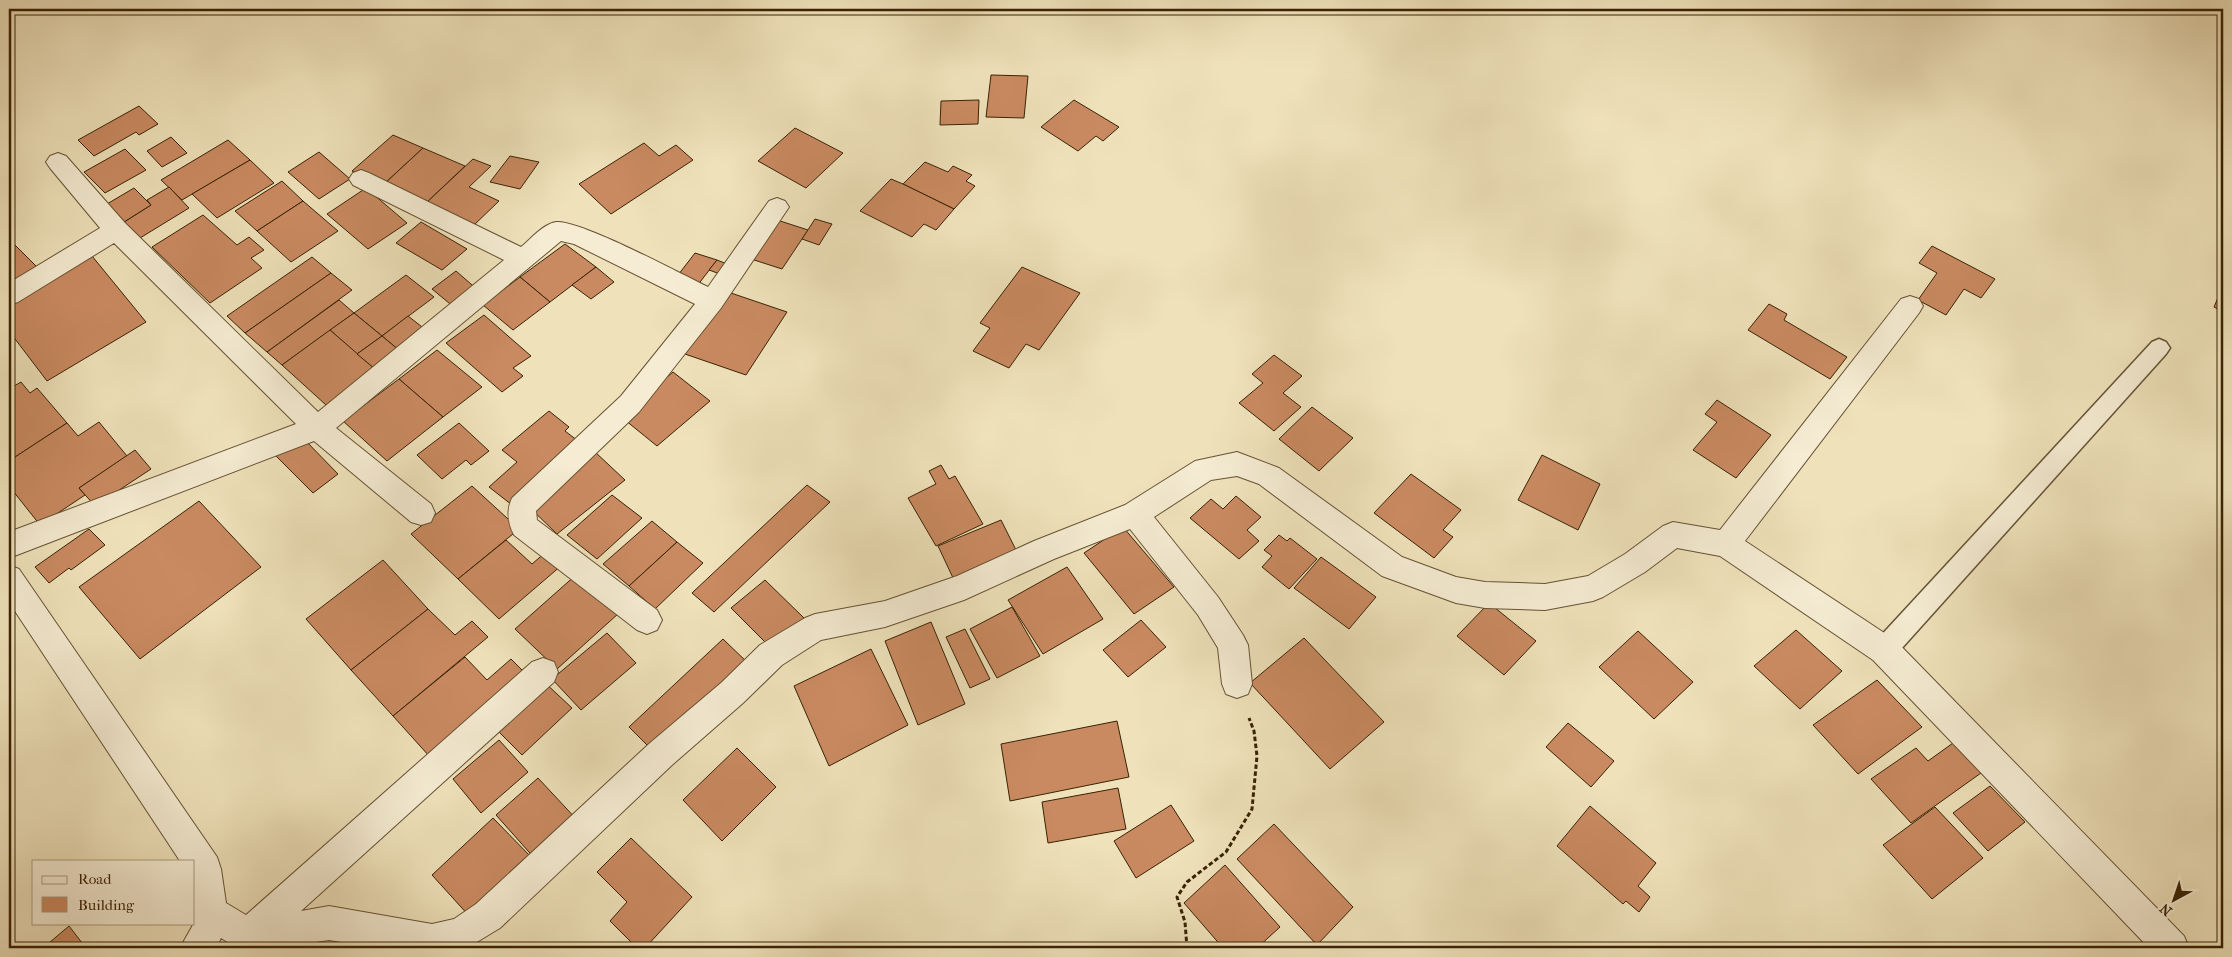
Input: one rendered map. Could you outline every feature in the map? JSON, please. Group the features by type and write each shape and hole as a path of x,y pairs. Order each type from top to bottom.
{"street":[{"path":"58,162 116,230 317,428 421,514"},
{"path":"361,179 522,258"},
{"path":"647,620 524,526 522,507 630,404 712,301 777,206"},
{"path":"9,295 116,230"},
{"path":"9,545 317,428 557,231 580,236 712,301"},
{"path":"1726,544 1910,306"},
{"path":"9,578 205,869 207,938 248,936 329,923 432,940 461,934 488,916 661,754 732,694 771,654 815,628 885,614 964,587 1044,550 1135,514 1205,469 1237,464 1269,476 1392,567 1456,590 1485,595 1545,597 1593,588 1635,563 1673,535 1726,544 1884,650 2172,948"},
{"path":"1135,514 1208,606 1233,645 1237,684"},
{"path":"248,936 543,672"}],"lane":[{"path":"1884,650 2159,348"}],"path":[{"path":"1186,948 1185,922 1177,897 1188,882 1226,852 1252,809 1257,756 1254,731 1237,684"}],"building":[{"path":"991,75 1028,76 1024,118 986,117"},
{"path":"979,100 978,124 940,125 941,101"},
{"path":"1074,100 1119,127 1103,141 1096,136 1078,151 1041,127"},
{"path":"139,106 158,124 139,135 136,132 94,156 78,140"},
{"path":"795,128 843,153 806,188 758,161"},
{"path":"393,135 423,148 383,185 352,171"},
{"path":"171,137 187,153 162,167 147,151"},
{"path":"228,140 250,160 182,200 161,180"},
{"path":"644,143 659,156 676,145 693,160 611,214 579,184"},
{"path":"423,148 465,166 425,204 383,185"},
{"path":"125,149 146,170 105,193 84,172"},
{"path":"319,152 350,179 319,199 288,172"},
{"path":"510,156 539,162 520,189 490,182"},
{"path":"473,159 491,166 469,187 499,201 473,226 425,204"},
{"path":"250,160 274,183 217,218 192,194"},
{"path":"925,162 948,172 953,166 972,175 966,181 975,186 954,209 903,184"},
{"path":"891,179 954,209 936,230 924,224 912,237 860,211"},
{"path":"282,181 303,201 257,231 235,211"},
{"path":"169,187 189,208 140,238 124,222 151,205 147,200"},
{"path":"134,188 151,205 124,222 107,204"},
{"path":"366,188 407,223 368,249 327,214"},
{"path":"303,201 338,231 291,262 257,231"},
{"path":"203,215 237,245 249,237 264,250 251,258 262,268 210,303 152,247"},
{"path":"774,219 808,230 782,269 748,258"},
{"path":"815,219 832,224 819,245 802,239"},
{"path":"421,222 467,249 442,270 396,243"},
{"path":"9,239 39,269 9,287"},
{"path":"565,244 596,267 550,302 520,277"},
{"path":"1932,246 1995,279 1981,298 1964,289 1946,315 1918,300 1937,273 1919,263"},
{"path":"695,253 717,260 697,286 675,279"},
{"path":"92,256 146,322 47,381 9,331 9,303"},
{"path":"312,257 331,273 245,333 227,316"},
{"path":"717,260 727,264 720,274 709,270"},
{"path":"596,267 614,282 591,299 572,285"},
{"path":"1022,267 1080,293 1039,350 1026,344 1009,368 973,351 990,328 980,323"},
{"path":"456,271 479,291 455,308 432,289"},
{"path":"331,273 352,290 267,352 245,333"},
{"path":"406,275 434,297 382,336 354,313"},
{"path":"520,277 550,302 513,330 483,305"},
{"path":"2223,286 2223,312 2214,307"},
{"path":"725,291 787,312 746,375 682,353"},
{"path":"339,300 354,313 282,365 267,352"},
{"path":"1769,304 1787,314 1784,320 1847,357 1830,379 1748,330"},
{"path":"354,313 382,336 357,354 330,330"},
{"path":"484,315 531,356 513,368 523,376 502,392 446,343"},
{"path":"408,316 426,330 400,351 382,336"},
{"path":"330,330 375,369 326,405 282,365"},
{"path":"382,336 400,351 375,369 357,354"},
{"path":"437,350 482,387 443,417 399,379"},
{"path":"1274,355 1302,376 1283,393 1301,407 1274,431 1239,403 1263,383 1252,374"},
{"path":"673,372 710,401 657,446 620,416"},
{"path":"399,379 443,417 387,461 343,421"},
{"path":"21,382 30,393 37,388 67,423 9,461 9,389"},
{"path":"1717,400 1771,435 1736,478 1693,450 1717,422 1705,414"},
{"path":"1312,407 1353,438 1319,471 1279,439"},
{"path":"549,411 569,427 565,431 582,444 512,505 489,487 517,462 502,450"},
{"path":"99,422 127,456 79,488 85,495 40,525 9,486 9,461 67,423 78,436"},
{"path":"459,423 489,451 471,465 466,460 442,479 417,455"},
{"path":"302,437 338,474 313,493 276,456"},
{"path":"135,450 151,469 95,506 79,488"},
{"path":"594,451 625,480 557,534 526,504"},
{"path":"1542,455 1600,484 1578,530 1518,500"},
{"path":"941,465 949,479 955,476 983,524 936,546 908,498 936,484 929,471"},
{"path":"1411,474 1461,510 1443,530 1453,537 1434,558 1374,513"},
{"path":"807,485 830,502 714,612 692,593"},
{"path":"472,486 519,529 458,579 411,534"},
{"path":"612,495 642,518 597,559 567,535"},
{"path":"1236,496 1261,517 1247,530 1259,541 1239,559 1190,518 1211,499 1223,509"},
{"path":"199,501 261,567 140,659 79,587"},
{"path":"1001,520 1018,554 954,580 938,546"},
{"path":"652,521 677,542 629,586 603,564"},
{"path":"1123,527 1174,587 1134,614 1084,553"},
{"path":"89,529 105,545 71,570 69,568 49,583 35,567"},
{"path":"1279,535 1287,541 1290,538 1317,559 1289,589 1262,567 1272,556 1264,550"},
{"path":"506,540 532,564 547,551 562,565 499,619 458,579"},
{"path":"677,542 703,563 655,609 629,586"},
{"path":"1321,557 1376,597 1349,629 1294,588"},
{"path":"383,560 428,609 351,670 306,619"},
{"path":"1067,567 1103,619 1043,654 1008,600"},
{"path":"577,574 619,613 557,669 515,629"},
{"path":"765,580 804,618 771,648 731,608"},
{"path":"1489,603 1536,641 1504,675 1457,636"},
{"path":"1012,607 1040,656 997,678 970,629"},
{"path":"428,609 455,635 472,621 488,637 393,716 351,670"},
{"path":"1141,620 1166,647 1128,677 1103,650"},
{"path":"931,622 965,704 918,725 885,641"},
{"path":"965,629 990,679 970,688 946,637"},
{"path":"1796,630 1842,671 1800,709 1754,666"},
{"path":"1638,631 1693,682 1654,719 1599,667"},
{"path":"607,633 636,663 581,710 552,679"},
{"path":"1304,638 1384,722 1330,769 1250,683"},
{"path":"723,639 751,666 657,755 629,727"},
{"path":"871,649 908,725 829,766 794,686"},
{"path":"465,657 487,680 511,659 526,674 430,757 393,716"},
{"path":"542,680 572,708 522,755 492,725"},
{"path":"1877,680 1922,727 1858,774 1813,725"},
{"path":"1117,721 1129,777 1010,801 1001,744"},
{"path":"1568,723 1614,761 1591,787 1546,747"},
{"path":"499,740 528,772 481,813 453,779"},
{"path":"1953,743 1981,773 1911,823 1871,779 1916,748 1928,761"},
{"path":"737,748 776,787 722,841 683,800"},
{"path":"538,778 579,822 537,861 496,815"},
{"path":"1990,786 2025,822 1988,851 1953,813"},
{"path":"1118,788 1126,829 1048,843 1042,802"},
{"path":"1171,805 1194,841 1136,878 1114,841"},
{"path":"1590,806 1656,863 1638,886 1650,897 1639,912 1626,901 1623,904 1557,846"},
{"path":"1935,807 1983,858 1932,899 1883,845"},
{"path":"493,818 533,859 471,918 432,875"},
{"path":"1274,824 1353,907 1317,945 1237,859"},
{"path":"631,838 692,897 645,948 637,948 610,921 627,902 597,872"},
{"path":"1225,865 1280,927 1257,948 1223,948 1184,903"},
{"path":"69,926 86,948 43,948"}]}
